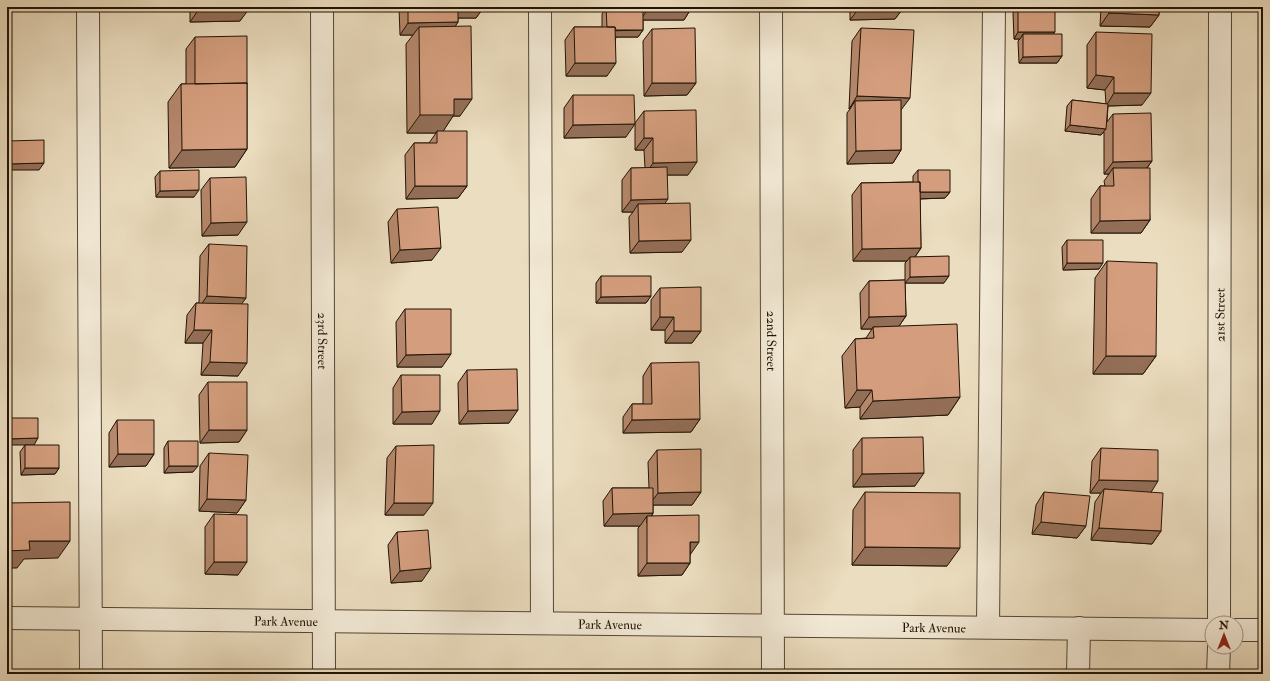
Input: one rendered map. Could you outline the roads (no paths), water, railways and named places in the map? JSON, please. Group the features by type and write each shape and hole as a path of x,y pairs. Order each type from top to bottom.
{"street":[{"path":"88,7 91,674"},
{"name":"23rd Street","path":"322,7 324,674"},
{"path":"540,7 542,622"},
{"name":"22nd Street","path":"771,7 773,674"},
{"path":"988,628 994,7"},
{"name":"21st Street","path":"1219,615 1220,7"},
{"name":"Park Avenue","path":"7,618 542,622 1204,630"},
{"path":"1078,674 1079,628"},
{"path":"1244,630 1263,630"},
{"path":"1218,674 1219,655"}]}
